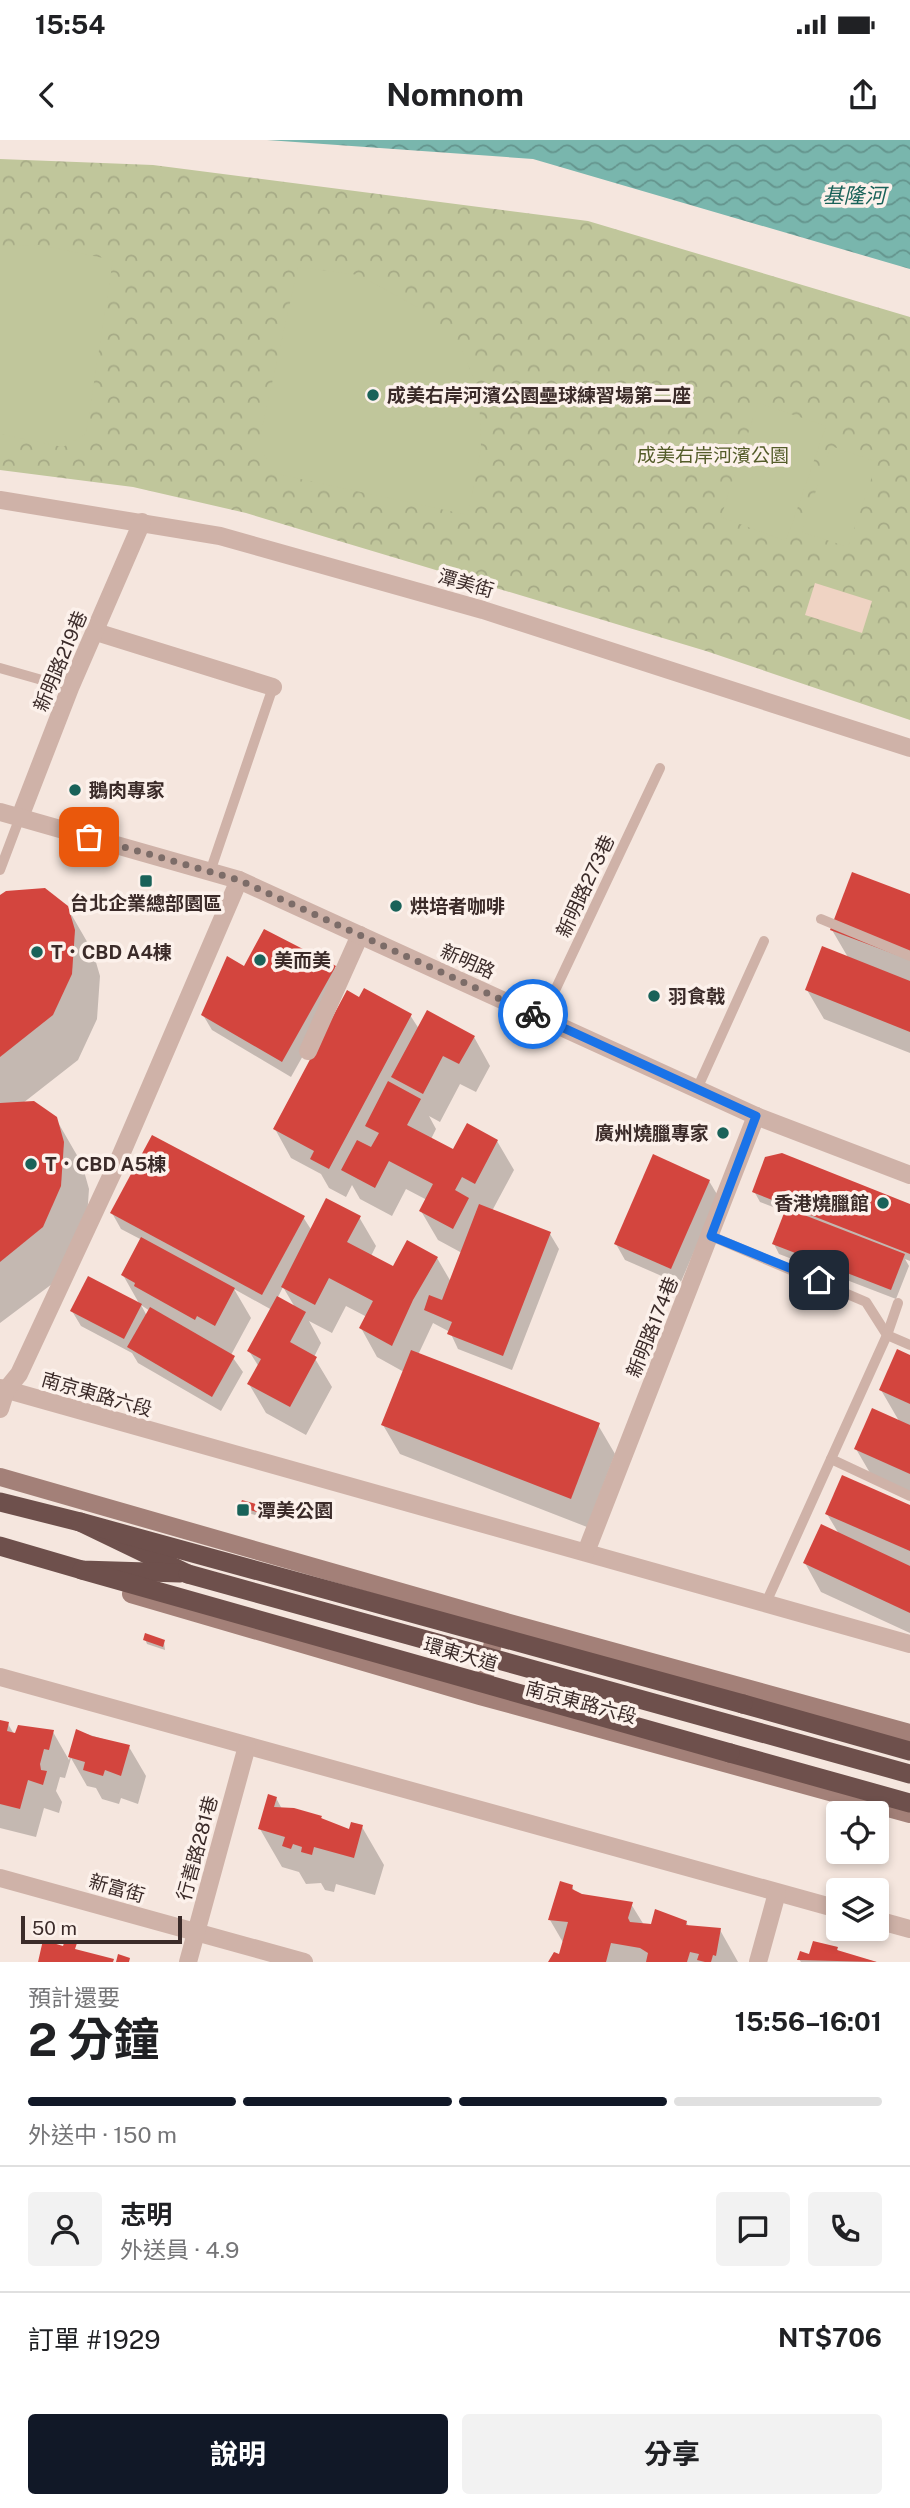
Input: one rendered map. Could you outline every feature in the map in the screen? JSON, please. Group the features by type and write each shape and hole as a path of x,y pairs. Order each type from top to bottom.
{"highway":[{"name":"環東大道","path":"0,1502 910,1751"},
{"path":"80,1522 188,1574 910,1774"},
{"name":"環東大道","path":"0,1546 910,1803"},
{"path":"82,1570 188,1574"}],"main road":[{"path":"0,1477 499,1620 910,1733"},
{"name":"南京東路六段","path":"0,1555 480,1696 910,1814"},
{"path":"480,1696 499,1620"}],"street":[{"name":"潭美街","path":"0,500 219,536 484,610 910,748"},
{"name":"新明路219巷","path":"20,817 70,688 142,522"},
{"path":"96,632 273,687"},
{"name":"新明路","path":"0,812 239,880 756,1116 910,1175"},
{"path":"0,1409 3,1389 19,1374 120,1157 239,880"},
{"path":"308,1051 360,935"},
{"name":"新明路174巷","path":"586,1552 756,1116"},
{"name":"南京東路六段","path":"3,1389 910,1644"},
{"path":"0,1677 826,1906"},
{"name":"行善路281巷","path":"188,1962 247,1746"},
{"name":"新富街","path":"0,1878 304,1962"},
{"path":"758,1962 777,1893"},
{"path":"889,1923 910,1929"}],"lane":[{"path":"0,668 70,688"},
{"path":"210,872 273,687"},
{"name":"新明路273巷","path":"542,1018 660,768"},
{"path":"0,870 20,817"},
{"path":"821,919 910,956"},
{"path":"697,1089 764,942"},
{"path":"711,1236 866,1302 887,1335 910,1345"},
{"path":"765,1605 887,1335 898,1303"},
{"path":"831,1459 910,1496"}],"green space":[{"name":"成美右岸河濱公園","path":"0,159 153,165 588,221 910,317 910,720 706,651 246,513 133,487 0,470"},
{"path":"40,245 113,260 86,434 63,447 0,434 0,246"},
{"name":"成美右岸河濱公園壘球練習場第二座","path":"298,267 359,275 419,308 459,343 479,391 481,448 468,515 277,474 258,446"},
{"path":"758,403 826,426 786,541 721,517"},
{"path":"831,446 877,462 848,547 802,532"}],"shaded area":[{"path":"815,583 872,601 862,633 805,615"}],"water":[{"name":"基隆河","path":"267,140 910,140 910,269 533,159"}],"building":[{"path":"852,872 910,894 910,960 830,930"},
{"name":"T．CBD A4棟","path":"45,888 68,906 75,930 72,974 53,1015 0,1057 0,895 6,891"},
{"path":"264,929 336,966 282,1062 201,1015 227,956 244,966"},
{"path":"822,946 910,981 910,1032 805,990"},
{"path":"364,988 412,1014 329,1169 310,1159 314,1151 273,1129 347,990 359,997"},
{"path":"427,1010 475,1036 459,1064 443,1056 423,1094 391,1077"},
{"path":"388,1081 421,1099 407,1125 453,1149 467,1123 498,1140 475,1184 462,1177 455,1190 469,1198 453,1229 419,1211 433,1184 389,1161 375,1188 341,1170 357,1140 371,1147 379,1133 365,1126"},
{"name":"T．CBD A5棟","path":"34,1101 57,1117 64,1142 61,1186 43,1227 0,1262 0,1103"},
{"path":"152,1135 305,1216 262,1295 110,1213"},
{"path":"782,1153 910,1204 910,1254 752,1192 765,1157"},
{"path":"653,1154 710,1180 671,1269 614,1244"},
{"path":"326,1198 361,1216 347,1242 393,1266 407,1240 438,1257 413,1300 392,1346 359,1328 373,1301 329,1278 315,1305 281,1287"},
{"path":"479,1204 551,1232 503,1356 447,1334 452,1322 424,1310 429,1295 442,1300"},
{"path":"786,1208 905,1254 891,1290 772,1244"},
{"path":"141,1237 235,1288 215,1326 197,1316 195,1320 134,1286 135,1283 121,1275"},
{"path":"88,1276 142,1304 124,1339 70,1311"},
{"path":"277,1296 306,1312 290,1342 317,1357 290,1407 247,1384 261,1359 247,1351"},
{"path":"150,1307 235,1356 212,1397 127,1347"},
{"path":"897,1349 910,1355 910,1404 879,1390"},
{"path":"411,1350 600,1423 571,1499 381,1425"},
{"path":"872,1408 910,1425 910,1474 854,1449"},
{"path":"842,1475 910,1505 910,1551 825,1514"},
{"path":"242,1500 266,1507 264,1514 239,1507"},
{"path":"821,1524 910,1566 910,1613 803,1563"},
{"path":"145,1633 165,1640 163,1647 143,1640"},
{"path":"0,1720 9,1722 7,1731 15,1733 18,1725 54,1730 49,1750 44,1749 40,1764 41,1770 47,1771 43,1785 28,1780 20,1809 0,1804"},
{"path":"76,1729 92,1736 130,1745 121,1776 105,1770 103,1776 83,1770 85,1762 68,1757"},
{"path":"268,1794 277,1797 274,1807 294,1808 322,1816 321,1818 349,1829 351,1822 363,1825 354,1858 314,1847 312,1855 301,1852 302,1847 293,1844 291,1849 282,1846 285,1837 258,1829"},
{"path":"560,1881 573,1885 572,1889 582,1894 633,1902 628,1918 630,1922 651,1924 655,1909 687,1921 686,1925 721,1928 716,1956 713,1955 711,1962 705,1962 697,1960 699,1954 690,1952 687,1962 646,1962 648,1953 640,1948 611,1943 606,1962 548,1962 554,1952 559,1954 568,1922 548,1920"},
{"path":"43,1940 63,1946 65,1940 77,1943 75,1949 114,1959 113,1962 38,1962"},
{"path":"813,1941 877,1962 797,1960 800,1951 809,1954"},
{"path":"118,1954 130,1958 129,1962 116,1962"}],"way so far":[{"path":"89,837 239,880 533,1014"}],"place":[{"name":"成美右岸河濱公園壘球練習場第二座","path":"373,395"},
{"name":"鵝肉專家","path":"75,790"},
{"name":"台北企業總部園區","path":"146,881"},
{"name":"烘培者咖啡","path":"396,906"},
{"name":"T．CBD A4棟","path":"37,952"},
{"name":"美而美","path":"260,960"},
{"name":"羽食戟","path":"654,996"},
{"name":"廣州燒臘專家","path":"723,1133"},
{"name":"T．CBD A5棟","path":"31,1164"},
{"name":"香港燒臘館","path":"883,1203"},
{"name":"潭美公園","path":"243,1510"}],"route":[{"path":"533,1014 756,1116 711,1236 819,1280"}]}
